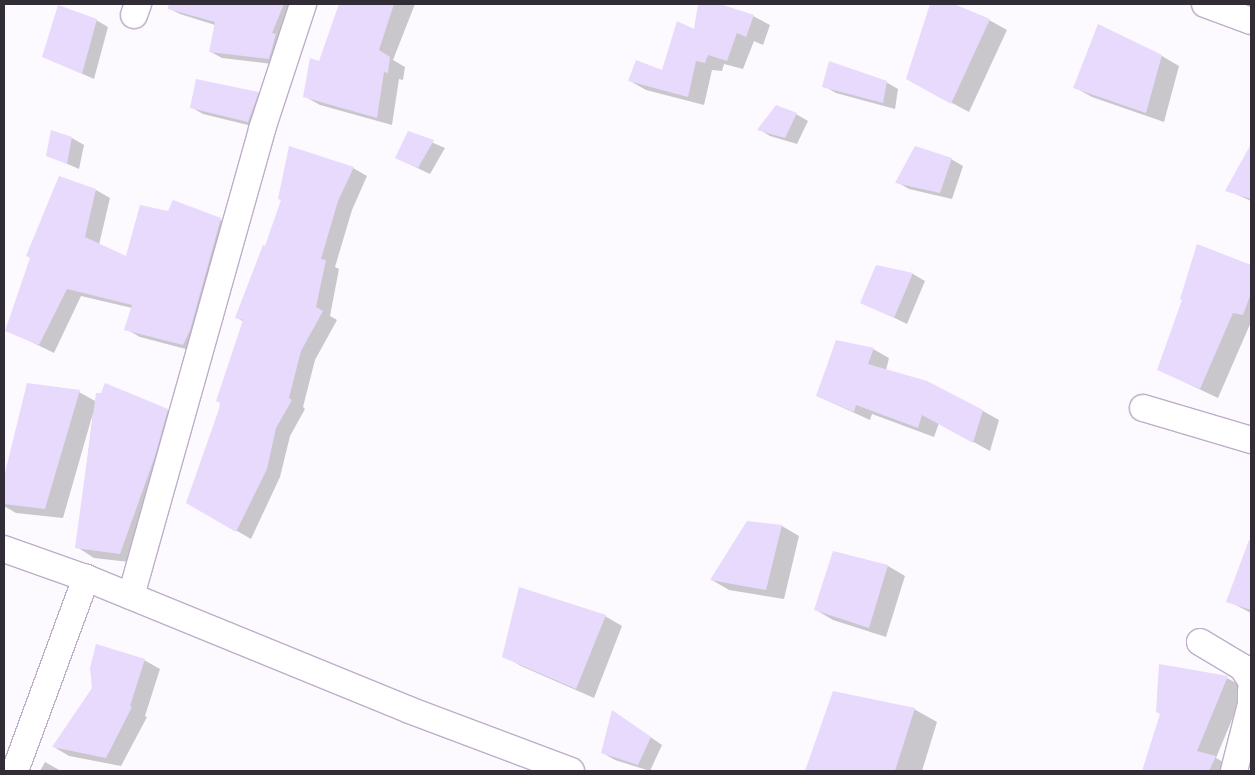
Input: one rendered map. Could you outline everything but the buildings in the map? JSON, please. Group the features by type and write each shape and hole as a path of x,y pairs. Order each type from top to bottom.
{"street":[{"path":"131,596 260,139 303,4"},
{"path":"1205,4 1251,21"},
{"path":"1143,408 1251,440"},
{"path":"4,549 86,578 409,710 571,771"},
{"path":"16,771 86,578"},
{"path":"1200,642 1242,667 1251,680"},
{"path":"1234,771 1251,704 1251,690"}]}
